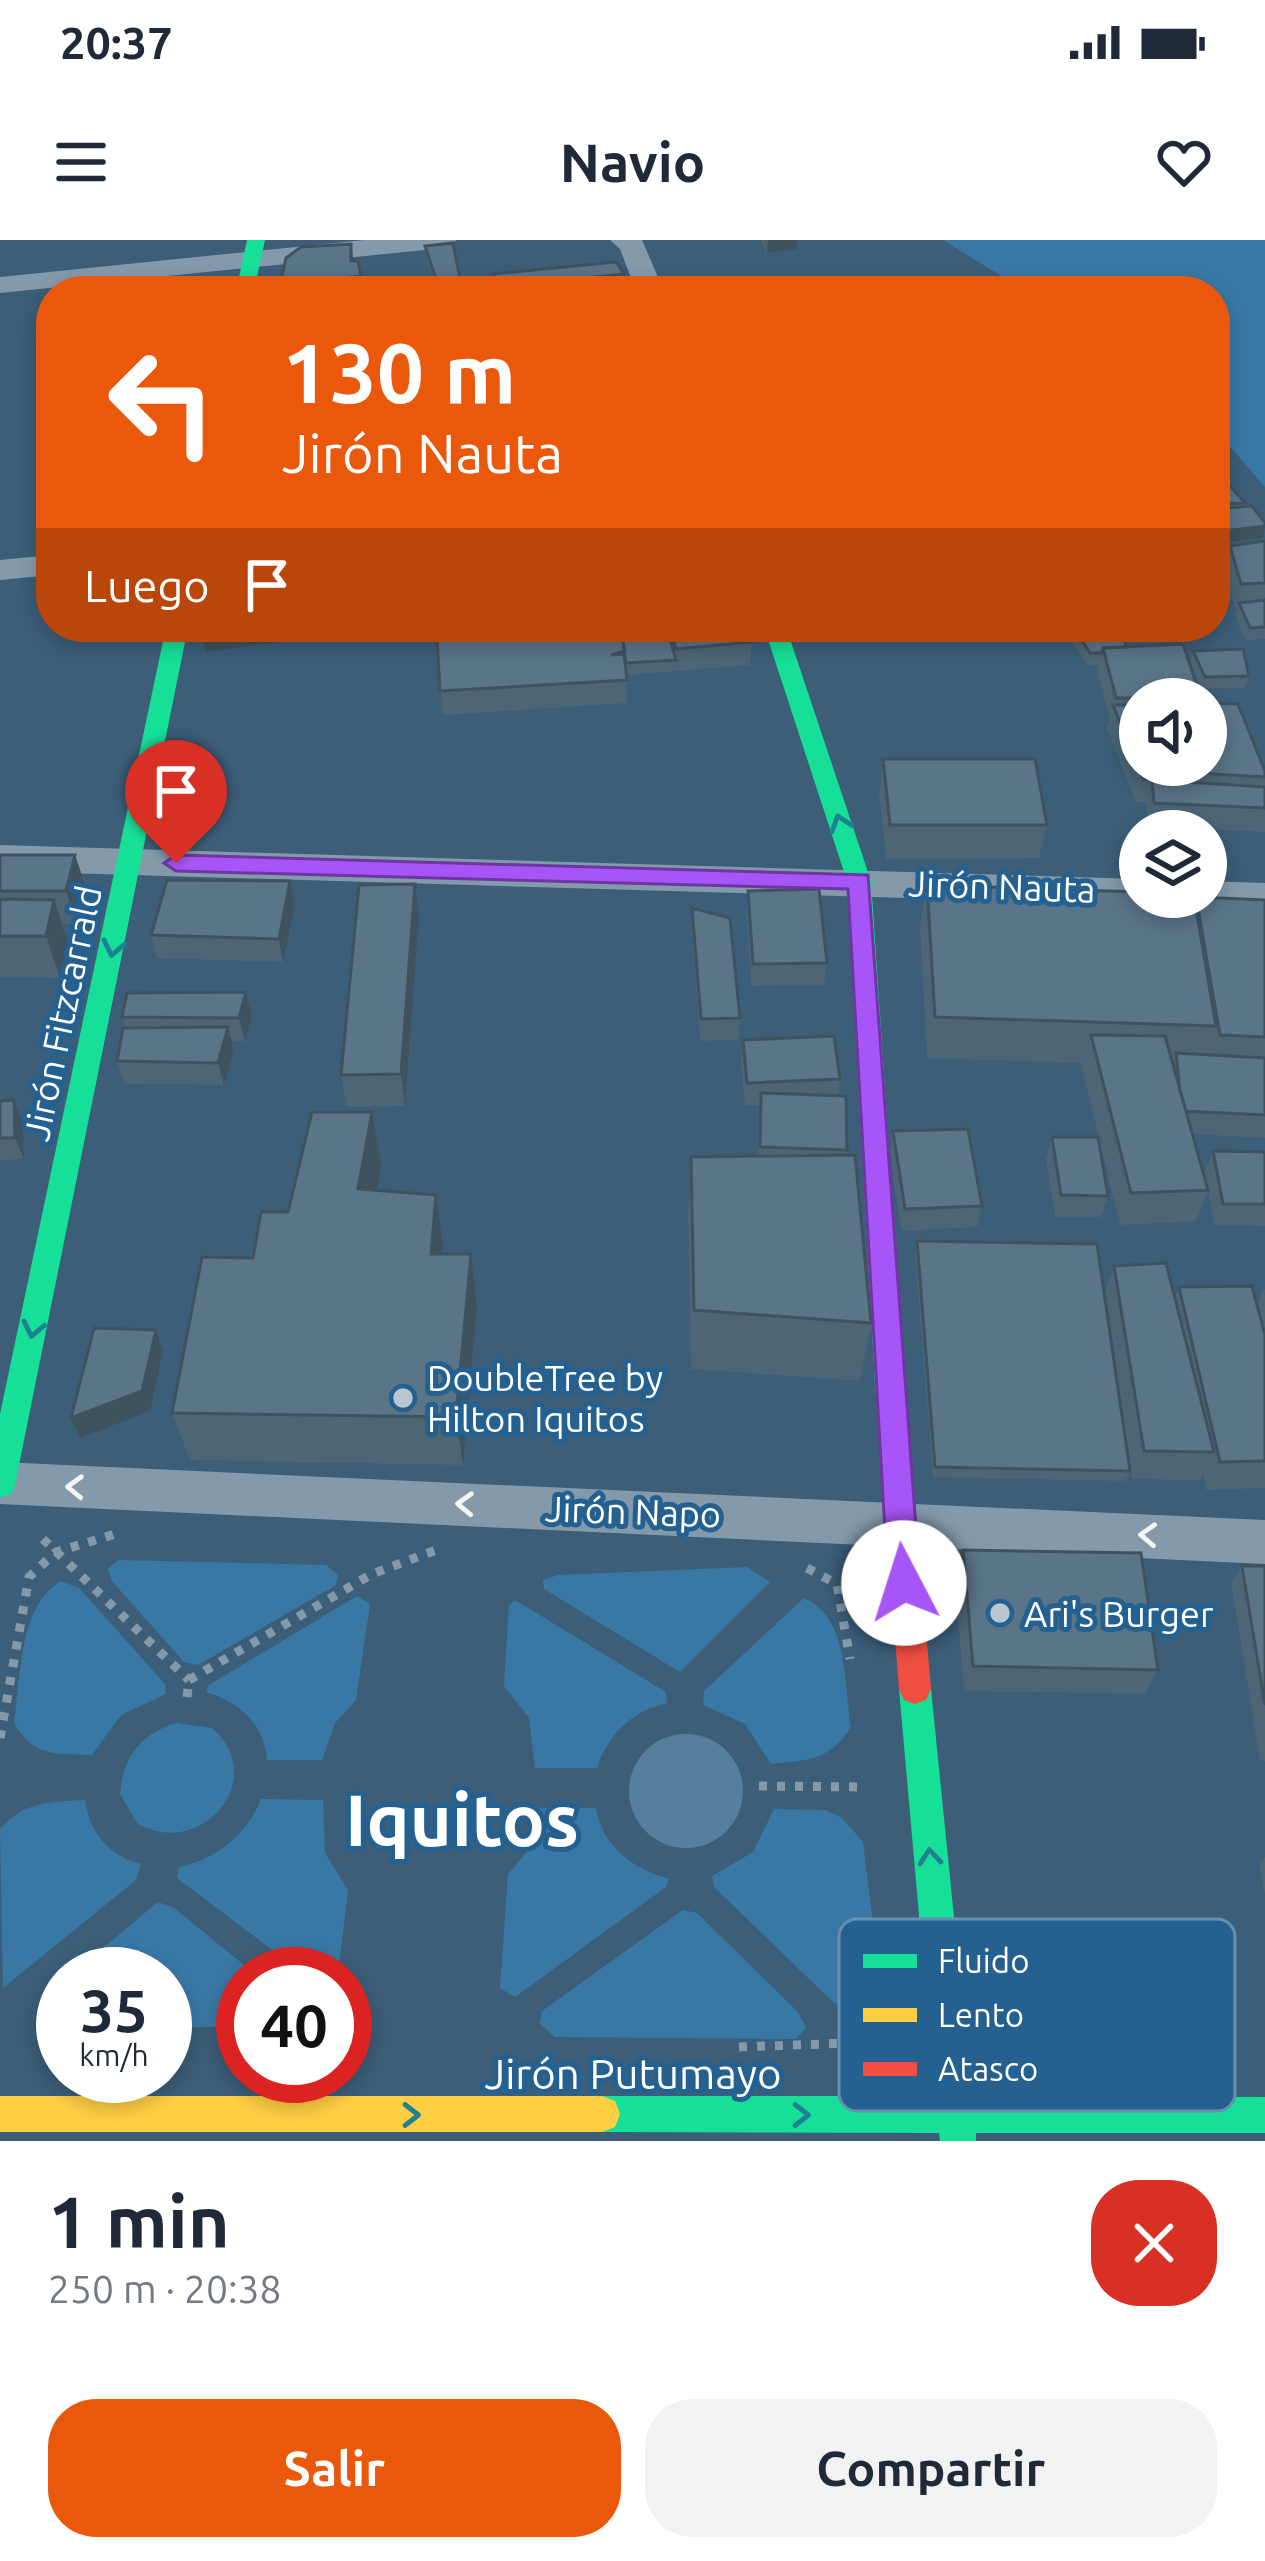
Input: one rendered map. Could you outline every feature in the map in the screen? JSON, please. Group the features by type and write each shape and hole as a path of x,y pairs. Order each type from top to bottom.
{"street":[{"path":"0,269 444,240"},
{"path":"627,242 643,276"},
{"path":"115,276 204,269 254,249"},
{"path":"0,285 36,282"},
{"path":"0,570 36,566"},
{"name":"Jirón Fitzcarrald","path":"0,1484 174,642"},
{"path":"781,642 860,881 899,1524 937,1919"},
{"name":"Jirón Nauta","path":"0,858 1119,891"},
{"path":"1227,895 1265,896"},
{"name":"Jirón Napo","path":"0,1484 1265,1542"},
{"name":"Jirón Putumayo","path":"0,2114 957,2128 1265,2115"}],"path":[{"path":"0,1738 28,1577 56,1552 113,1534 136,1535"},
{"path":"44,1539 189,1680"},
{"path":"392,1546 462,1550"},
{"path":"189,1680 372,1574 439,1549"},
{"path":"788,1567 812,1568 837,1584 853,1674"},
{"path":"187,1697 189,1680"},
{"path":"868,1765 874,1809"},
{"path":"759,1786 872,1787"},
{"path":"734,2048 839,2043"}],"shaded area":[{"path":"943,240 1265,240 1265,487 1230,446 1230,276 1002,276"},
{"path":"119,1560 326,1565 338,1575 336,1585 198,1665 184,1662 112,1581 108,1568"},
{"path":"747,1567 770,1582 680,1672 544,1589 543,1580 558,1575"},
{"path":"61,1581 79,1588 165,1684 166,1694 121,1715 92,1755 38,1748 14,1723 29,1625 36,1607"},
{"path":"357,1596 370,1604 356,1700 335,1723 322,1760 267,1760 255,1725 239,1708 206,1692 209,1685"},
{"path":"804,1598 819,1607 837,1636 851,1727 826,1753 771,1764 745,1724 703,1705 704,1691"},
{"path":"515,1600 666,1692 667,1703 632,1718 615,1735 597,1768 535,1768 529,1718 504,1686 509,1605"},
{"path":"176,1723 212,1728 228,1748 234,1770 231,1790 204,1823 184,1831 161,1832 137,1823 120,1794 125,1768 136,1748 153,1733"},
{"path":"686,1734 708,1739 726,1751 738,1769 743,1791 738,1813 726,1831 708,1843 686,1848 664,1843 646,1831 634,1813 629,1791 634,1769 646,1751 664,1739"},
{"path":"261,1799 323,1800 325,1853 348,1890 341,1947 268,1947 177,1878 179,1867 229,1843"},
{"path":"85,1800 102,1841 141,1864 136,1880 53,1947 36,1947 36,1961 3,1988 0,1829 19,1813 49,1803"},
{"path":"539,1808 596,1808 605,1834 622,1854 669,1879 666,1887 515,1997 500,1988 508,1874 530,1848"},
{"path":"774,1809 825,1810 842,1818 863,1842 872,1919 839,1919 839,2005 714,1887 712,1876 753,1852"},
{"path":"158,1902 174,1908 222,1947 216,1947 216,2027 192,2027 192,1947 104,1947"},
{"path":"683,1910 697,1913 798,2012 806,2028 796,2039 555,2037 540,2024 542,2011"}],"building":[{"path":"453,243 459,276 435,276 425,246"},
{"path":"351,244 351,261 358,261 361,276 282,276 286,258 301,247"},
{"path":"616,262 624,274 494,276"},
{"path":"1230,486 1245,503 1230,504"},
{"path":"1252,506 1265,526 1230,530 1230,508"},
{"path":"1265,541 1265,583 1241,584 1230,546"},
{"path":"1265,600 1265,627 1250,628 1239,603"},
{"path":"437,642 623,642 625,651 611,655 624,654 627,680 440,691"},
{"path":"623,642 671,642 676,660 626,663"},
{"path":"674,642 752,642 676,649"},
{"path":"1083,642 1125,642 1127,647 1103,648 1102,653 1090,653"},
{"path":"1183,644 1194,678 1119,678 1116,698 1103,648"},
{"path":"1243,649 1249,676 1205,677 1193,651"},
{"path":"1227,704 1238,704 1265,777 1227,775"},
{"path":"883,759 1035,759 1047,825 890,825"},
{"path":"1153,786 1265,787 1265,808 1154,803"},
{"path":"0,855 75,855 66,891 0,891"},
{"path":"167,880 290,881 279,939 151,935"},
{"path":"415,884 401,1074 341,1075 359,885"},
{"path":"927,885 1119,891 1119,918 1198,918 1216,1026 935,1017"},
{"path":"819,889 827,963 753,964 748,891"},
{"path":"1227,898 1265,900 1265,1037 1220,1035 1200,918 1227,918"},
{"path":"0,899 54,900 46,936 0,936"},
{"path":"692,908 730,918 740,1018 701,1019"},
{"path":"246,992 239,1018 122,1017 127,993"},
{"path":"228,1027 218,1063 117,1061 123,1028"},
{"path":"1091,1035 1165,1036 1208,1190 1131,1193"},
{"path":"834,1036 840,1079 747,1083 743,1040"},
{"path":"1176,1053 1265,1058 1265,1115 1186,1111"},
{"path":"761,1093 846,1096 847,1150 760,1147"},
{"path":"14,1100 15,1138 0,1138 0,1101"},
{"path":"312,1112 372,1112 358,1189 436,1195 431,1254 471,1254 456,1417 172,1413 202,1257 253,1258 261,1212 288,1212"},
{"path":"968,1129 982,1206 905,1209 893,1131"},
{"path":"1052,1137 1098,1137 1108,1196 1061,1195"},
{"path":"1213,1151 1265,1152 1265,1204 1223,1204"},
{"path":"855,1155 871,1323 694,1310 691,1157"},
{"path":"917,1241 1097,1244 1130,1471 935,1467"},
{"path":"1166,1263 1214,1452 1144,1451 1114,1266"},
{"path":"1252,1286 1265,1335 1265,1461 1220,1462 1179,1287"},
{"path":"94,1328 156,1330 142,1391 71,1418"},
{"path":"963,1550 1141,1553 1158,1670 973,1666"},
{"path":"1242,1566 1265,1566 1265,1705"}],"traffic: fast":[{"path":"248,276 256,240"},
{"path":"0,1485 174,642"},
{"path":"780,642 859,881 890,1386"},
{"path":"915,1689 937,1919"},
{"path":"955,2111 958,2141"},
{"path":"602,2114 1265,2115"}],"traffic: slow":[{"path":"0,2114 602,2114"}],"traffic: jam":[{"path":"890,1386 915,1689"}],"place":[{"name":"DoubleTree by Hilton Iquitos","path":"403,1398"},
{"name":"Ari's Burger","path":"1000,1613"}],"district":[{"name":"Iquitos","path":"462,1819"}],"route":[{"path":"176,863 860,881 904,1583"}]}
